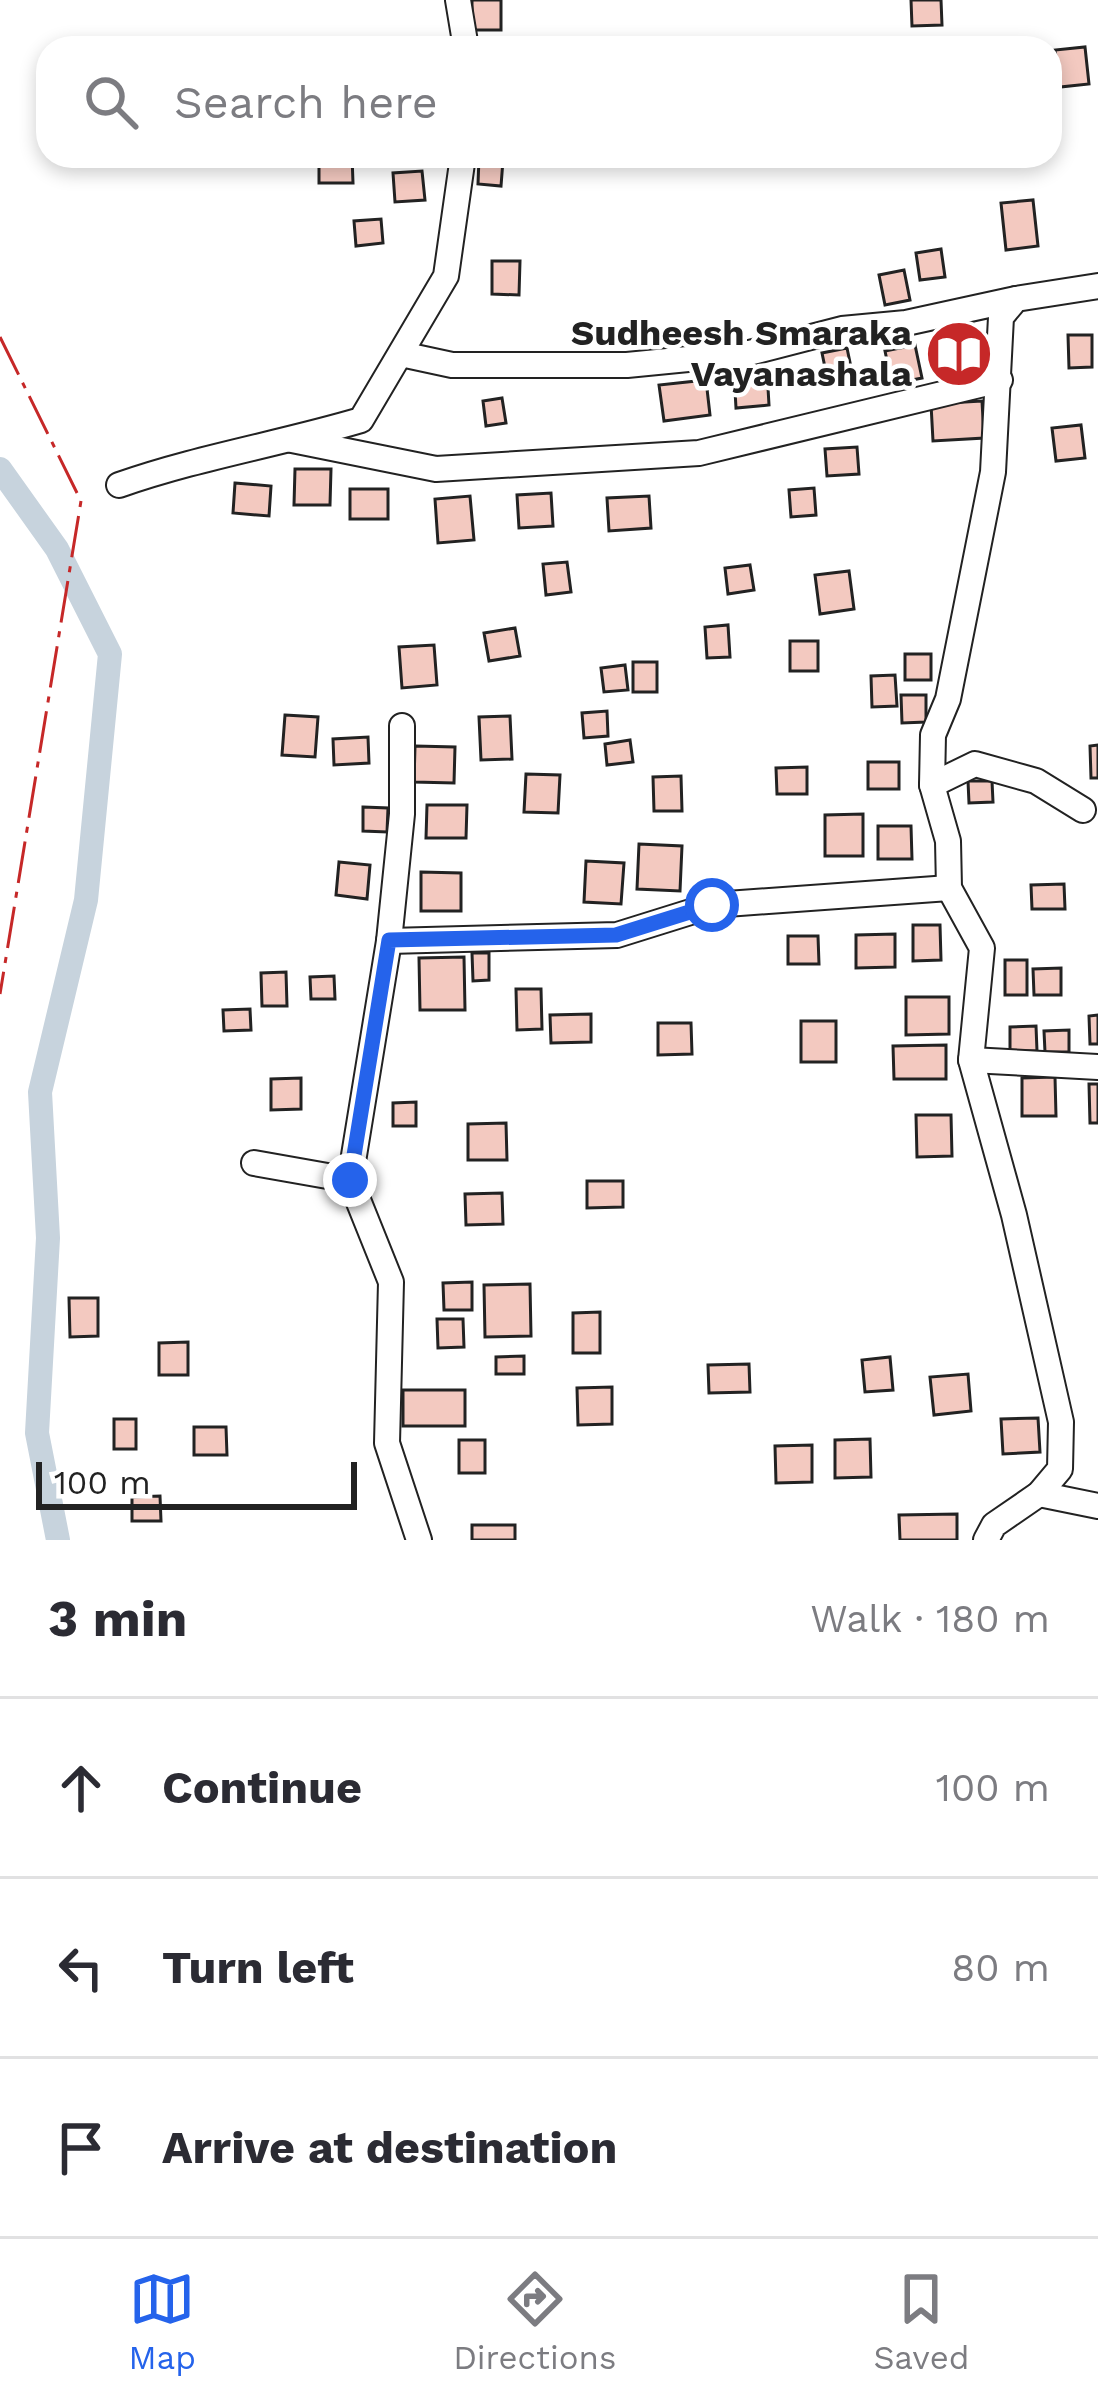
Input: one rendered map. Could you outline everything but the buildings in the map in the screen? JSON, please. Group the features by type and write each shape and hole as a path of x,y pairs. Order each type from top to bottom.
{"street":[{"path":"458,0 464,36"},
{"path":"119,485 201,457 292,440 361,420 446,276 461,168"},
{"path":"401,354 452,365 627,365 749,353 842,329 906,323 1098,286"},
{"path":"986,1540 994,1525 1039,1494 1060,1468 1061,1422 971,1060 982,948 949,888 948,841 932,785 933,735 948,699 993,472 1001,317 1016,299"},
{"path":"292,440 436,470 699,453 1000,380"},
{"path":"402,726 402,814 389,940 350,1180 391,1282 387,1443 419,1540"},
{"path":"932,785 976,764 1036,782 1083,810"},
{"path":"389,940 616,935 712,905 949,888"},
{"path":"971,1060 1098,1067"},
{"path":"254,1162 350,1180"},
{"path":"1039,1494 1098,1507"}],"waterway":[{"path":"0,469 57,549 110,654 86,900 40,1092 48,1238 37,1433 58,1540"}],"power":[{"path":"0,337 81,501 0,994"}],"place":[{"name":"Sudheesh Smaraka Vayanashala","path":"959,354"}],"route":[{"path":"350,1180 389,940 616,935 712,905"}]}
